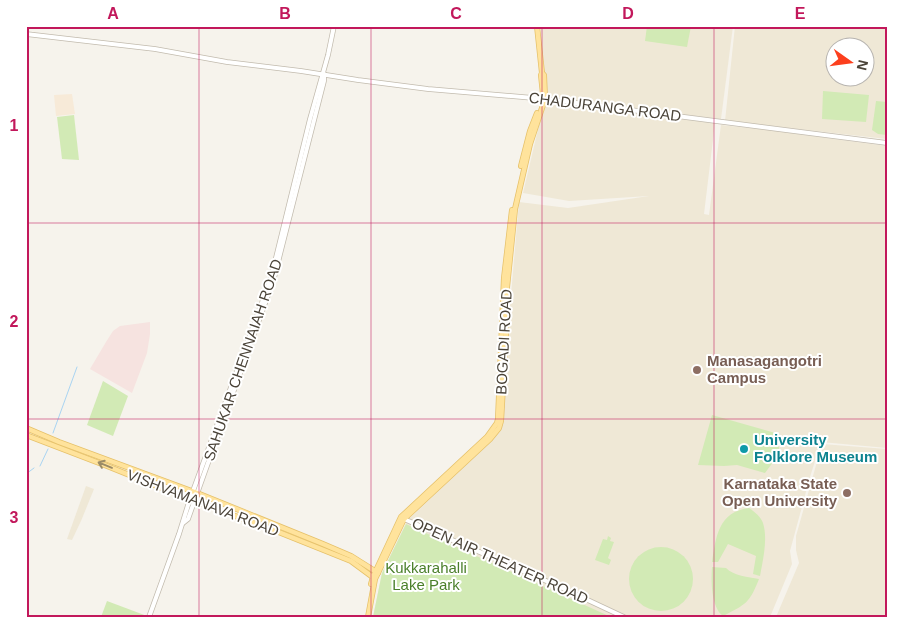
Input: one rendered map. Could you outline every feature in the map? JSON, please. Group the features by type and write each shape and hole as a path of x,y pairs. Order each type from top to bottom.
{"main road":[{"path":"537,26 543,98"},
{"name":"BOGADI ROAD","path":"503,361 501,349 504,278 511,212 525,147 543,98"},
{"name":"BOGADI ROAD","path":"368,616 374,578 404,519 490,439 499,428 506,332 506,297 515,209 543,98"},
{"path":"377,573 401,517 487,437 497,424 503,361"},
{"name":"VISHVAMANAVA ROAD","path":"26,428 344,553 377,573"},
{"name":"VISHVAMANAVA ROAD","path":"26,435 351,561 374,578"}],"street":[{"name":"SAHUKAR CHENNAIAH ROAD","path":"149,617 183,523 188,519 192,500 274,278 324,75 334,26"},
{"name":"CHADURANGA ROAD","path":"26,34 155,49 227,62 428,89 543,98 887,143"},
{"name":"OPEN AIR THEATER ROAD","path":"404,519 624,617"}],"shaded area":[{"path":"541,26 733,26 721,119 545,98"},
{"path":"735,26 887,26 887,139 725,121"},
{"path":"72,94 75,114 56,116 54,95"},
{"name":"Manasagangotri Campus","path":"544,104 715,123 704,214 709,215 721,125 758,128 887,146 887,448 821,442 790,551 792,564 770,617 373,617 382,573 406,523 480,452 498,433 503,421 509,318 519,202 568,208 649,196 569,201 523,193"},
{"path":"150,322 147,353 132,393 90,369 113,331 120,326"},
{"name":"Karnataka State Open University","path":"822,444 887,449 887,555 885,562 887,563 887,615 885,617 776,617 799,563 796,550 796,536"},
{"path":"86,486 94,489 72,540 67,539"}],"green space":[{"path":"647,26 691,26 687,47 645,41"},
{"path":"823,91 869,95 866,122 822,119"},
{"path":"876,101 887,102 887,135 878,134 872,130"},
{"path":"74,115 79,160 62,159 57,117"},
{"path":"103,381 128,396 113,436 87,425"},
{"path":"712,415 779,434 779,454 765,473 737,465 698,465"},
{"path":"749,508 761,519 764,529 764,549 760,576 753,574 756,556 728,544 718,562 712,562 720,527 731,515 739,510"},
{"name":"Kukkarahalli Lake Park","path":"406,524 611,617 373,617 382,573"},
{"path":"608,536 611,538 610,541 614,542 608,558 611,560 609,565 595,560 603,539 607,540"},
{"path":"655,547 667,547 684,556 691,567 693,579 691,591 684,602 667,611 655,611 643,606 634,597 629,585 629,573 634,561 643,552"},
{"path":"712,567 726,568 729,571 746,577 759,579 749,599 737,609 723,616 716,607 714,600"},
{"path":"107,601 147,616 101,617"}],"waterway":[{"path":"53,433 77,367"},
{"path":"40,466 48,449"},
{"path":"26,474 34,468"}],"place":[{"name":"Manasagangotri Campus","path":"697,370"},
{"name":"University Folklore Museum","path":"744,449"},
{"name":"Karnataka State Open University","path":"847,493"}]}
